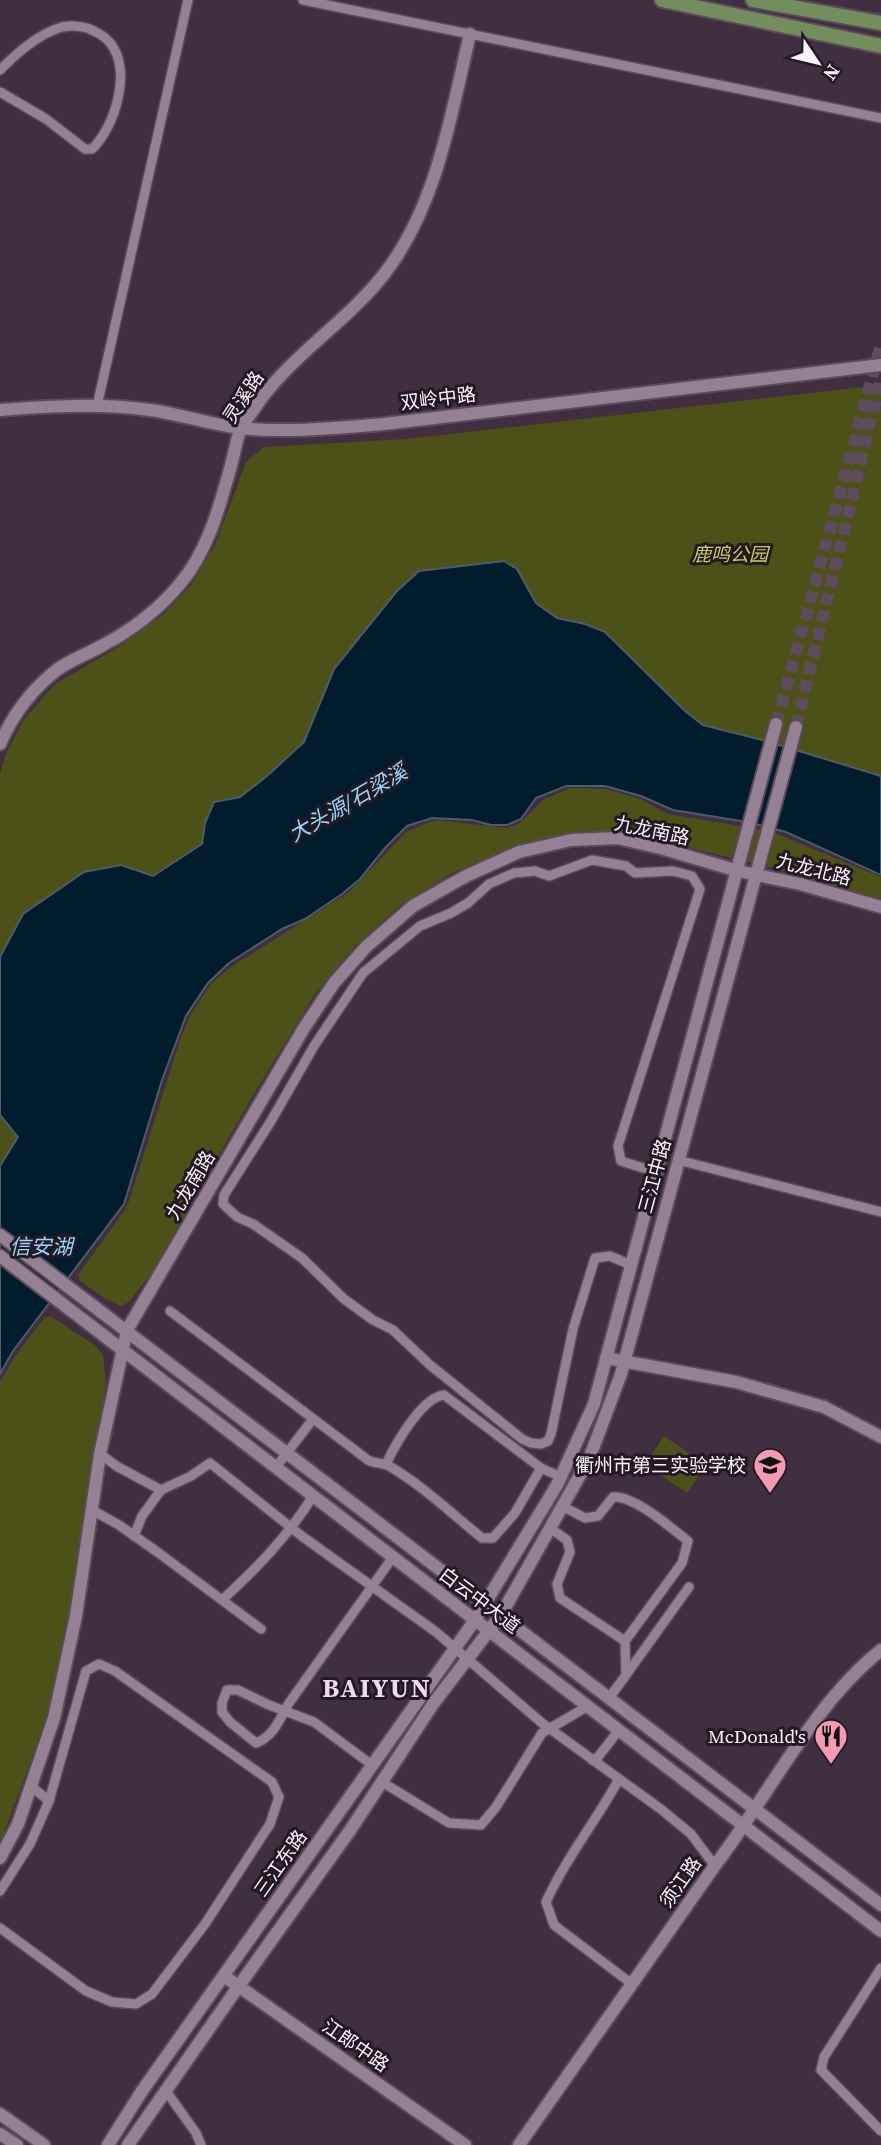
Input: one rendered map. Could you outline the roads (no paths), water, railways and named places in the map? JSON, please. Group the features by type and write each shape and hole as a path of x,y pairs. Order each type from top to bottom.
{"main road":[{"path":"662,0 881,46"},
{"path":"753,0 881,23"},
{"name":"灵溪路","path":"0,744 16,712 58,669 107,643 164,601 181,583 198,557 213,525 241,428 286,368 355,306 385,273 400,250 422,208 436,171 470,34"},
{"name":"双岭中路","path":"0,410 97,406 149,410 241,428 311,430 377,425 881,365"},
{"name":"三江中路","path":"485,1603 561,1477 594,1404 776,724"},
{"name":"三江中路","path":"501,1615 589,1459 624,1362 796,727"},
{"name":"九龙南路","path":"0,1858 18,1824 55,1713 76,1616 100,1454 127,1330 297,1040 334,983 366,947 413,905 466,876 519,852 571,840 618,838 737,871"},
{"name":"九龙北路","path":"737,871 800,884 881,907"},
{"name":"白云中大道","path":"0,1235 881,1905"},
{"name":"白云中大道","path":"0,1256 881,1931"},
{"path":"606,1358 736,1382 824,1407 881,1437"},
{"name":"三江东路","path":"108,2145 485,1603"},
{"name":"三江东路","path":"128,2145 351,1829 433,1704 501,1615"},
{"name":"须江路","path":"519,2145 845,1682 881,1650"},
{"name":"江郎中路","path":"224,1976 466,2145"},
{"path":"0,2114 44,2145"},
{"path":"0,2134 17,2145"}],"street":[{"path":"97,406 188,0"},
{"path":"303,0 881,118"},
{"path":"0,70 16,54 42,36 64,27 89,28 111,43 116,53 120,91 111,120 100,141 92,149 85,149 46,119 0,92"},
{"path":"631,1265 610,1256 595,1258 573,1329 551,1434 548,1441 541,1444 531,1443 430,1365 393,1330 373,1320 344,1299 302,1258 253,1224 227,1210 223,1204 224,1195 314,1046 363,973 420,926 468,903 489,884 514,873 535,871 549,876 592,860 626,866 635,873 673,871 692,876 700,889 618,1146 621,1161 656,1172"},
{"path":"256,1112 271,1121"},
{"path":"678,1160 881,1212"},
{"path":"170,1311 371,1461 386,1464 487,1540 493,1538 515,1513 541,1468"},
{"path":"386,1464 418,1414 436,1396 444,1395 541,1468 561,1477"},
{"path":"276,1467 313,1419"},
{"path":"100,1454 161,1490"},
{"path":"134,1536 142,1516 161,1490 191,1476 210,1463 292,1528 455,1648 549,1728 691,1834 715,1866"},
{"path":"222,1600 263,1562 292,1528 313,1496"},
{"path":"562,1506 585,1518 598,1516 613,1497 620,1497 649,1513 688,1541 682,1563 625,1641 626,1675"},
{"path":"92,1510 134,1536 261,1629"},
{"path":"550,1528 567,1540 570,1552 557,1584 560,1598 625,1641"},
{"path":"372,1765 313,1721 285,1710 269,1706 238,1690 227,1690 222,1703 222,1712 230,1722 256,1743 269,1738 285,1710 393,1557"},
{"path":"609,1698 689,1587"},
{"path":"0,1891 30,1844 49,1801 86,1671 99,1664 115,1671 272,1782 279,1797 270,1824 205,1924 152,1994 136,2004 112,2002 86,1991 0,1928"},
{"path":"382,1782 449,1823 481,1825 496,1807 542,1733 588,1706"},
{"path":"592,1760 598,1757 619,1730"},
{"path":"619,1779 560,1872 546,1902 554,1925 632,1984"},
{"path":"32,1786 49,1801"},
{"path":"881,1968 824,2057 821,2070 881,2131"},
{"path":"166,2091 196,2133 201,2145"}],"water":[{"path":"504,561 517,569 536,603 557,618 605,632 685,711 703,725 881,776 881,875 786,832 747,822 673,810 641,796 605,786 566,786 536,798 521,819 507,825 432,818 407,826 360,879 342,894 229,963 208,983 186,1016 162,1080 124,1204 13,1351 0,1374 0,1166 18,1137 0,1115 0,957 23,914 84,872 121,865 153,876 202,844 205,823 214,802 240,797 304,742 334,669 396,592 419,571"}],"tunnel":[{"path":"776,724 881,345"},
{"path":"796,727 881,380"}],"place":[{"name":"衢州市第三实验学校","path":"770,1495"},
{"name":"McDonald's","path":"831,1766"}],"district":[{"name":"BAIYUN","path":"377,1688"}],"park label":[{"name":"鹿鸣公园","path":"730,554"}],"water label":[{"name":"大头源/石梁溪","path":"348,803"},
{"name":"信安湖","path":"41,1247"}]}
